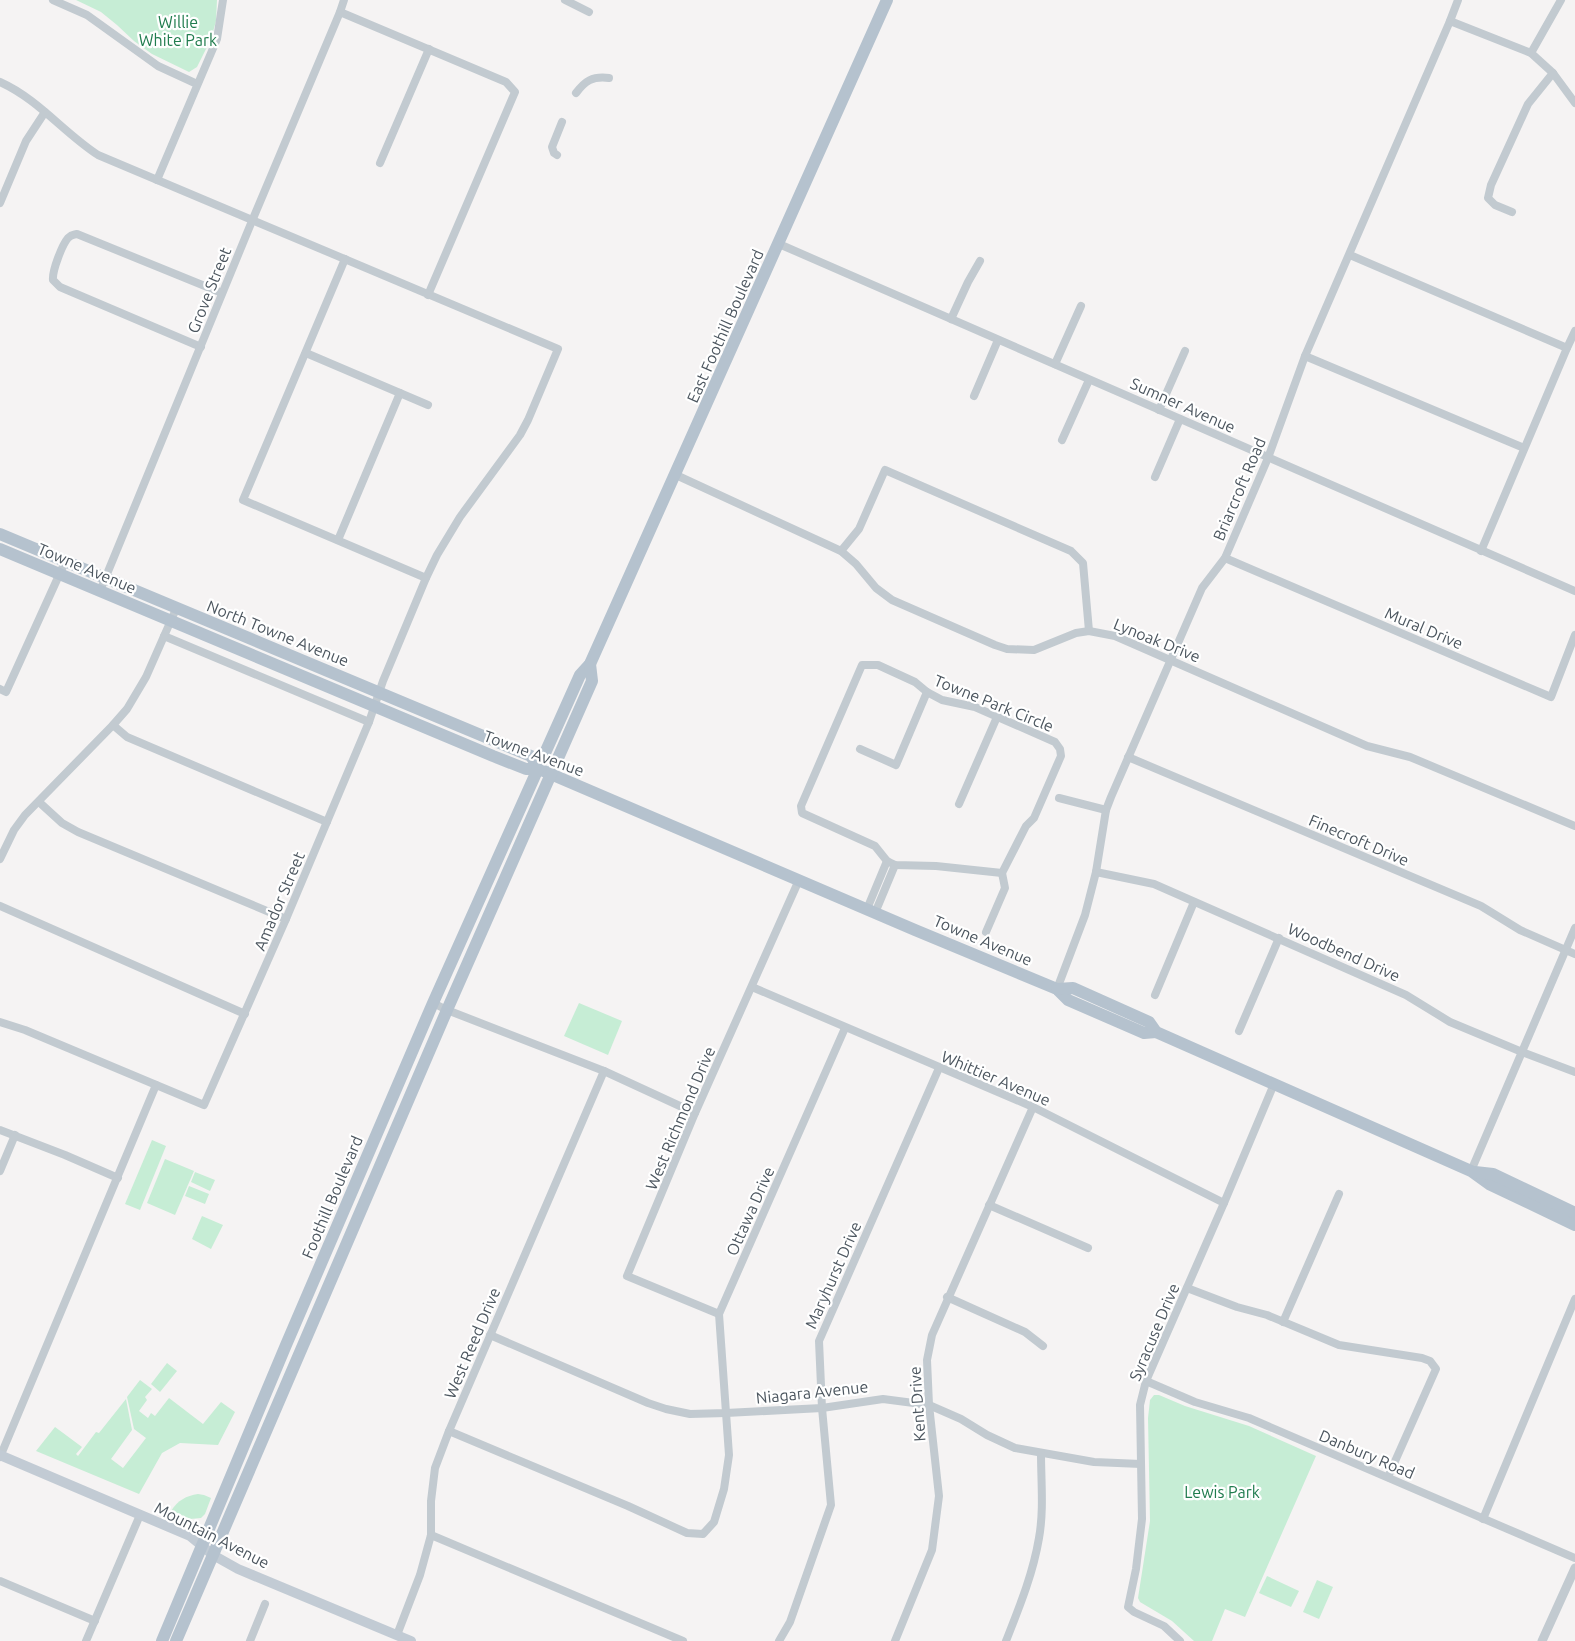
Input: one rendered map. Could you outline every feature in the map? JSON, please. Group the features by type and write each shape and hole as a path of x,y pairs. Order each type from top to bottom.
{"main road":[{"name":"East Foothill Boulevard","path":"539,768 580,675 591,664 887,0"},
{"name":"North Towne Avenue","path":"0,534 531,756 539,768"},
{"name":"Towne Avenue","path":"0,549 526,769 539,768 1057,989 1068,1000 1122,1024 1144,1033 1156,1032 1471,1171 1489,1184 1575,1213"},
{"name":"East Foothill Boulevard","path":"551,774 592,681 591,664"},
{"name":"Foothill Boulevard","path":"162,1641 433,1003 539,768"},
{"name":"Foothill Boulevard","path":"176,1641 551,774"},
{"name":"Towne Avenue","path":"1529,1197 1575,1224"},
{"name":"Mountain Avenue","path":"0,1456 190,1536 213,1555 238,1569 411,1641"}],"street":[{"path":"53,0 76,9 96,21 158,66 197,84"},
{"path":"156,180 217,39 223,0"},
{"name":"Grove Street","path":"100,591 344,0"},
{"path":"565,0 590,12"},
{"name":"Briarcroft Road","path":"1057,989 1081,929 1096,872 1106,810 1202,588 1225,558 1268,458 1305,356 1458,0"},
{"path":"1531,52 1561,0"},
{"path":"0,82 27,97 80,143 98,155 428,295 515,92 506,82 340,12"},
{"path":"1450,21 1531,52 1553,73 1575,103"},
{"path":"380,163 429,49"},
{"path":"1512,212 1495,205 1488,198 1491,185 1528,104 1553,73"},
{"path":"576,93 585,82 591,79 609,78"},
{"path":"0,203 26,141 45,112"},
{"path":"557,155 552,147 562,122"},
{"path":"201,347 60,286 53,280 53,272 69,237 77,234 222,293"},
{"name":"Sumner Avenue","path":"779,244 1575,591"},
{"path":"1350,255 1567,348"},
{"path":"345,259 243,500 426,578"},
{"path":"951,319 980,261"},
{"name":"Amador Street","path":"156,1085 204,1105 327,822 426,578 454,525 520,435 558,349 428,295"},
{"path":"1055,364 1081,306"},
{"path":"1481,551 1575,331"},
{"path":"974,396 998,340"},
{"path":"1159,410 1185,351"},
{"path":"306,353 428,405"},
{"path":"1305,356 1524,448"},
{"path":"1062,440 1089,380"},
{"path":"338,540 400,393"},
{"path":"1155,477 1180,419"},
{"path":"840,551 859,530 885,470 1071,551 1083,563 1089,632"},
{"name":"Lynoak Drive","path":"676,475 840,551 856,564 876,588 892,600 1007,649 1034,650 1065,636 1089,632 1115,636 1367,746 1410,757 1575,826"},
{"name":"Mural Drive","path":"1225,558 1551,697 1575,635"},
{"path":"3,691 65,562"},
{"path":"0,859 14,830 25,815 127,709 146,677 176,609"},
{"path":"164,636 369,722"},
{"name":"Towne Park Circle","path":"891,863 875,846 802,813 801,806 862,665 878,665 915,682 942,700 975,707 1055,742 1060,749 1061,756 1034,818 1026,826 1002,873"},
{"path":"860,749 896,765 927,692"},
{"path":"959,804 997,717"},
{"path":"114,725 127,737 327,822"},
{"name":"Finecroft Drive","path":"1128,757 1481,906 1520,930 1575,954"},
{"path":"1059,798 1106,810"},
{"path":"39,802 62,823 78,832 286,919"},
{"path":"871,911 891,863 1002,873 1005,888 986,932"},
{"name":"Woodbend Drive","path":"1096,872 1154,884 1406,995 1450,1022 1575,1072"},
{"name":"West Richmond Drive","path":"719,1314 627,1276 695,1113 799,880"},
{"path":"1155,995 1194,902"},
{"path":"0,906 245,1014"},
{"path":"1471,1171 1575,928"},
{"path":"1239,1031 1279,938"},
{"name":"Whittier Avenue","path":"752,987 1033,1107 1224,1203"},
{"path":"433,1003 604,1071 695,1113"},
{"path":"0,1022 25,1030 156,1085 0,1456"},
{"name":"Ottawa Drive","path":"449,1431 687,1533 703,1534 714,1522 724,1489 729,1455 719,1314 845,1028"},
{"name":"Maryhurst Drive","path":"779,1641 790,1622 831,1505 822,1408 819,1341 939,1068"},
{"name":"West Reed Drive","path":"397,1635 420,1575 431,1535 431,1501 435,1468 604,1071"},
{"name":"Syracuse Drive","path":"1180,1641 1164,1626 1128,1607 1136,1569 1142,1519 1140,1405 1146,1381 1274,1084"},
{"name":"Kent Drive","path":"895,1641 932,1550 939,1496 929,1405 927,1360 932,1335 1033,1107"},
{"path":"0,1130 118,1178"},
{"path":"0,1171 15,1135"},
{"path":"1283,1322 1339,1194"},
{"path":"989,1205 1088,1248"},
{"path":"1187,1288 1237,1307 1267,1315 1340,1345 1431,1361 1436,1369 1388,1478"},
{"path":"947,1298 1025,1332 1043,1346"},
{"path":"1483,1519 1575,1299"},
{"name":"Niagara Avenue","path":"490,1335 666,1409 690,1414 822,1408 882,1399 929,1405 1015,1448 1094,1462 1141,1464"},
{"name":"Danbury Road","path":"1146,1381 1195,1402 1249,1418 1575,1558"},
{"path":"1006,1641 1024,1595 1039,1538 1042,1508 1041,1454"},
{"path":"86,1641 140,1515"},
{"path":"431,1535 683,1641"},
{"path":"1542,1641 1575,1568"},
{"path":"0,1581 95,1621"},
{"path":"250,1641 265,1604"}],"green space":[{"name":"Willie White Park","path":"76,0 217,0 216,21 211,39 197,67 189,72 152,54 101,12"},
{"path":"579,1003 622,1021 608,1055 564,1036"},
{"path":"152,1140 166,1146 140,1210 125,1204"},
{"path":"165,1159 194,1171 175,1215 147,1203"},
{"path":"195,1172 215,1180 210,1191 191,1182"},
{"path":"189,1186 209,1194 205,1204 185,1196"},
{"path":"202,1216 223,1225 211,1249 192,1239"},
{"path":"167,1363 177,1371 160,1392 151,1384"},
{"path":"140,1380 152,1389 145,1397 147,1400 139,1411 148,1418 151,1413 155,1416 169,1398 203,1424 221,1402 235,1412 218,1445 180,1443 162,1453 139,1494 36,1451 55,1427 82,1447 76,1454 78,1456 126,1399 132,1430 111,1459 123,1468 146,1438 134,1429 127,1397"},
{"name":"Lewis Park","path":"1154,1395 1249,1426 1316,1456 1245,1617 1225,1609 1212,1641 1194,1641 1172,1621 1140,1602 1138,1598 1150,1521 1148,1418 1150,1400"},
{"path":"198,1494 211,1498 201,1518 190,1519 171,1511 183,1499"},
{"path":"1267,1576 1299,1591 1291,1607 1259,1593"},
{"path":"1317,1580 1333,1587 1319,1619 1303,1612"}]}
